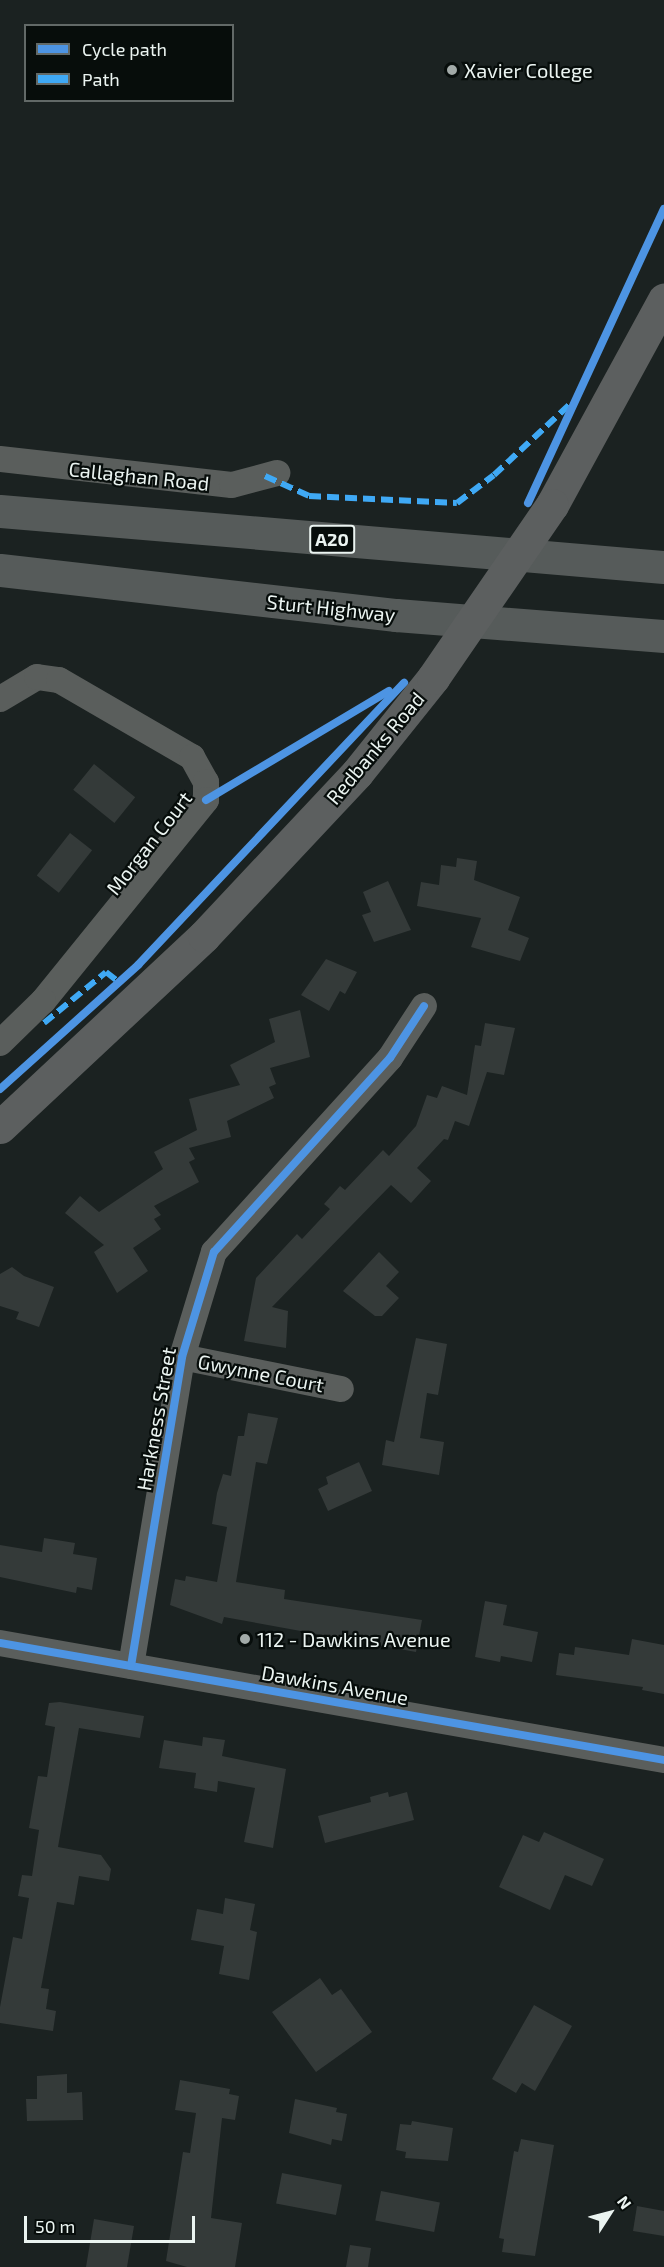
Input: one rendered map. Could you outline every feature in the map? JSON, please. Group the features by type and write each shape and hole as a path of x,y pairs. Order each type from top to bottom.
{"highway":[{"name":"A20","path":"0,511 664,567"},
{"name":"Sturt Highway","path":"0,570 384,614 664,636"}],"main road":[{"name":"Redbanks Road","path":"0,1127 204,936 357,774 433,678 552,505 664,300"}],"street":[{"name":"Callaghan Road","path":"0,459 232,485 277,473"},
{"name":"Morgan Court","path":"0,699 37,677 59,680 192,757 206,782 206,800 43,1001 0,1043"},
{"name":"Harkness Street","path":"131,1666 182,1357 214,1252 390,1058 424,1006"},
{"name":"Gwynne Court","path":"182,1357 341,1389"},
{"name":"Dawkins Avenue","path":"0,1643 664,1760"}],"building":[{"path":"94,764 135,797 114,823 73,790"},
{"path":"70,833 92,850 59,893 37,876"},
{"path":"457,858 477,861 474,880 520,897 508,930 529,938 520,961 471,947 481,918 417,906 421,882 439,885 441,865 456,867"},
{"path":"388,881 411,930 374,942 362,915 371,912 363,892"},
{"path":"326,959 357,972 345,994 340,991 329,1011 301,995"},
{"path":"300,1010 310,1057 270,1068 276,1084 269,1087 274,1098 227,1121 231,1137 189,1148 195,1159 189,1162 199,1182 154,1206 161,1215 154,1219 161,1229 133,1248 148,1271 117,1293 94,1252 104,1245 65,1213 80,1196 99,1212 163,1169 154,1152 197,1130 189,1099 240,1085 230,1065 275,1042 269,1019"},
{"path":"485,1023 515,1028 504,1075 487,1072 469,1126 455,1121 448,1140 444,1139 417,1168 431,1181 411,1203 391,1185 272,1307 288,1311 286,1348 244,1341 256,1278 297,1234 302,1239 330,1209 324,1204 340,1186 345,1190 383,1150 389,1156 416,1126 427,1095 437,1098 442,1086 467,1095 475,1045 481,1046"},
{"path":"379,1252 399,1272 386,1286 399,1298 382,1316 375,1316 343,1291"},
{"path":"12,1267 24,1276 54,1287 39,1327 16,1319 19,1312 0,1306 0,1274"},
{"path":"416,1338 447,1344 438,1395 427,1393 420,1438 444,1442 439,1475 382,1465 386,1440 394,1442"},
{"path":"248,1413 278,1418 267,1464 256,1462 236,1582 285,1590 284,1599 422,1620 416,1652 224,1617 222,1624 170,1605 175,1579 185,1581 186,1576 217,1582 227,1527 212,1524 217,1493 223,1474 231,1476 238,1436 244,1436"},
{"path":"359,1462 372,1491 328,1511 318,1489 328,1484 326,1477"},
{"path":"44,1538 75,1543 73,1554 97,1558 92,1590 77,1587 76,1593 0,1577 0,1545 42,1552"},
{"path":"485,1601 507,1605 503,1625 538,1632 532,1662 501,1656 500,1662 475,1657"},
{"path":"632,1639 664,1645 664,1694 642,1690 643,1687 556,1675 559,1653 574,1655 575,1647 629,1655"},
{"path":"60,1702 144,1716 140,1738 79,1728 58,1847 101,1855 111,1869 109,1881 79,1876 74,1905 57,1902 41,1988 49,1989 46,2009 56,2011 53,2031 0,2023 0,2007 13,1937 22,1939 29,1898 18,1896 22,1875 32,1876 39,1830 29,1828 38,1776 47,1777 55,1727 45,1725 49,1703"},
{"path":"203,1737 225,1740 222,1756 286,1769 273,1848 244,1842 255,1788 218,1781 217,1792 194,1788 196,1773 159,1768 164,1740 202,1746"},
{"path":"388,1792 389,1797 407,1792 414,1820 325,1843 318,1816 371,1802 370,1797"},
{"path":"544,1832 604,1859 592,1886 565,1875 550,1910 499,1887 523,1835 539,1842"},
{"path":"225,1898 255,1904 250,1930 257,1932 249,1980 219,1974 224,1946 191,1940 197,1909 223,1914"},
{"path":"320,1978 332,1995 341,1989 372,2032 316,2072 272,2012"},
{"path":"534,2005 572,2026 535,2091 522,2083 516,2093 492,2079"},
{"path":"67,2074 67,2093 82,2092 83,2120 27,2121 26,2099 37,2099 37,2076"},
{"path":"180,2080 230,2089 229,2094 239,2096 235,2120 222,2118 211,2218 242,2223 235,2267 187,2267 166,2261 183,2152 190,2153 196,2113 175,2110"},
{"path":"295,2099 337,2108 336,2112 347,2114 342,2141 332,2139 331,2145 289,2133"},
{"path":"412,2121 453,2128 448,2161 405,2158 406,2152 396,2150 400,2124 411,2125"},
{"path":"521,2139 554,2145 535,2256 502,2252 504,2239 499,2238 514,2151 518,2152"},
{"path":"282,2173 342,2185 336,2215 276,2203"},
{"path":"381,2191 440,2202 434,2232 375,2220"},
{"path":"637,2206 664,2211 664,2236 633,2231"},
{"path":"94,2219 134,2226 127,2267 86,2267"},
{"path":"350,2245 371,2248 368,2267 346,2267"}],"marked path":[{"path":"265,476 309,496 457,503 494,475 569,405"},
{"path":"44,1023 106,972 119,982"}],"cycle path":[{"path":"528,503 664,209"},
{"path":"0,1089 138,965 404,683"},
{"path":"206,800 389,691"},
{"path":"131,1666 182,1357 214,1252 390,1058 424,1006"},
{"path":"0,1643 664,1760"}],"place":[{"name":"Xavier College","path":"452,70"},
{"name":"112 - Dawkins Avenue","path":"245,1639"}]}
